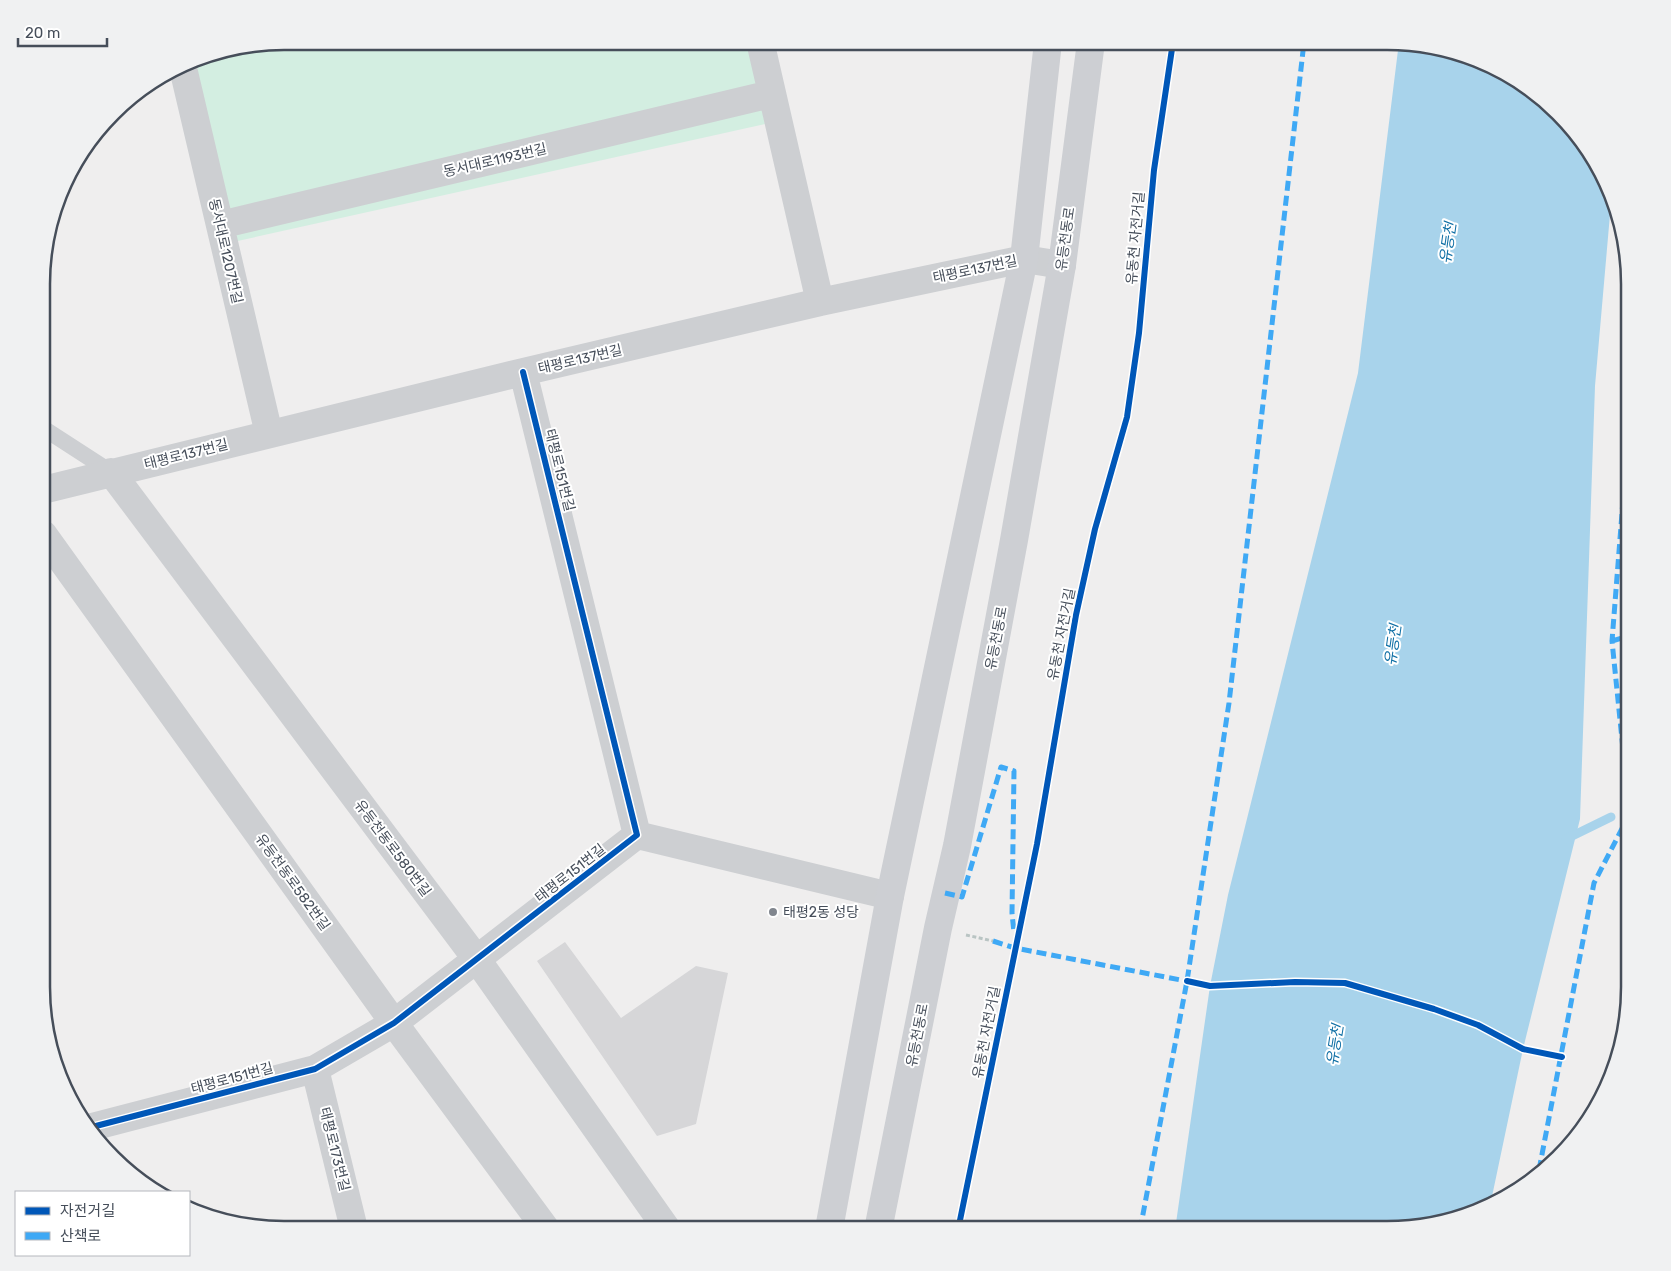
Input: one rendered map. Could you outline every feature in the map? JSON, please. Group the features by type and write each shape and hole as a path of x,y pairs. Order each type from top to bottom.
{"main road":[{"path":"831,1221 890,896 1024,259 1047,50"},
{"name":"유등천동로","path":"880,1221 938,928 957,846 1014,540 1062,265 1090,50"}],"street":[{"path":"762,50 820,302"},
{"name":"동서대로1207번길","path":"183,73 269,434"},
{"name":"동서대로1193번길","path":"220,225 771,94"},
{"name":"태평로137번길","path":"50,488 522,372 820,302 1024,259 1062,265"},
{"name":"태평로151번길","path":"96,1126 315,1069 394,1023 478,961 637,836 522,372"},
{"name":"유등천동로580번길","path":"111,472 478,961 661,1221"},
{"name":"유등천동로582번길","path":"50,544 394,1023 540,1221"},
{"path":"637,836 890,896"},
{"name":"태평로173번길","path":"315,1069 352,1221"}],"lane":[{"path":"50,433 111,472"}],"green space":[{"path":"284,50 750,50 765,124 233,242 195,68 209,62 254,52"}],"water":[{"name":"유등천","path":"1398,51 1417,52 1462,62 1490,74 1517,89 1541,108 1563,130 1590,167 1610,213 1595,386 1580,819 1523,1049 1492,1196 1462,1209 1417,1219 1387,1221 1176,1221 1210,986 1228,895 1358,373"}],"building":[{"path":"565,942 621,1018 696,966 728,973 696,1124 657,1136 537,961"}],"waterway":[{"path":"1566,839 1611,817"}],"marked path":[{"path":"1142,1221 1187,981 1229,703 1303,50"},
{"path":"1621,526 1612,641 1621,729"},
{"path":"1612,641 1621,638"},
{"path":"945,893 962,897 1001,767 1014,771 1012,913 1014,933"},
{"path":"1540,1164 1594,883 1621,831"},
{"path":"993,941 1015,948 1191,982"}],"cycle path":[{"name":"유동천 자전거길","path":"960,1221 1037,844 1076,615 1095,529 1127,417 1139,333 1154,170 1172,50"},
{"path":"96,1126 315,1069 394,1023 637,835 523,372"},
{"path":"1187,981 1210,986 1295,982 1345,983 1434,1009 1478,1025 1523,1049 1562,1057"}],"place":[{"name":"태평2동 성당","path":"773,912"}]}
